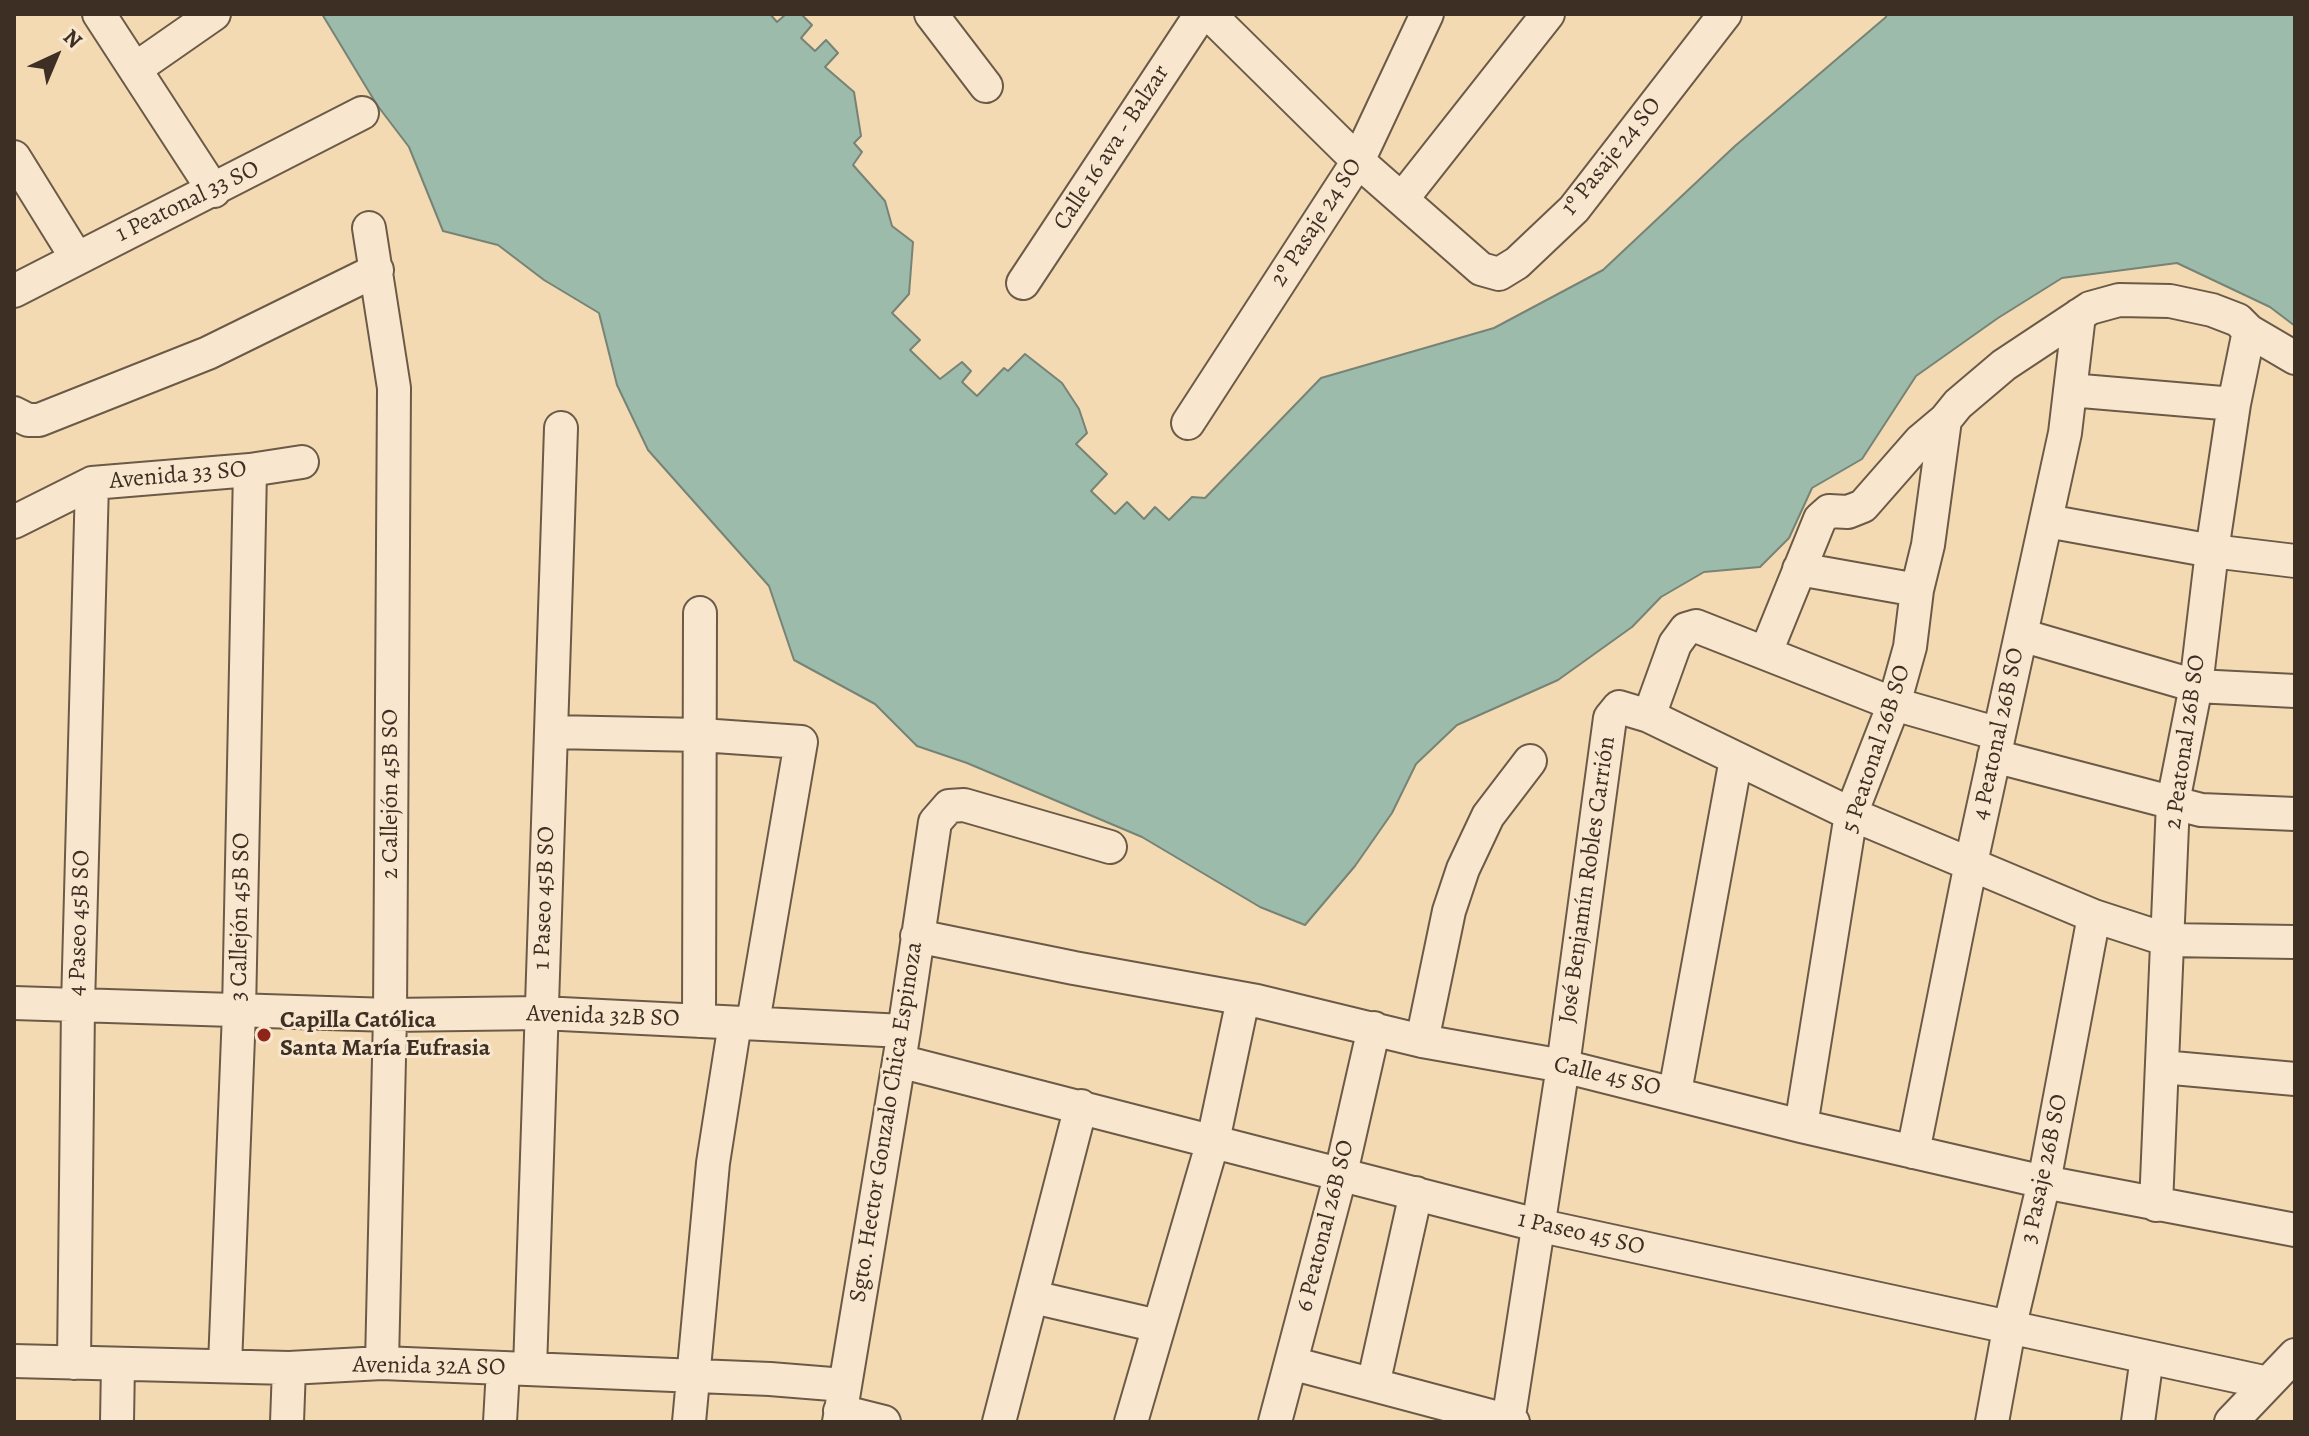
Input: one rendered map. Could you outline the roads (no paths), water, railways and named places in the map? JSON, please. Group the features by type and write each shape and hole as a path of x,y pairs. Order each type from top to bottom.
{"street":[{"path":"99,14 214,191"},
{"path":"135,69 214,14"},
{"path":"931,14 986,86"},
{"name":"Calle 16 ava - Balzar","path":"1023,283 1201,14"},
{"path":"1209,14 1358,161 1402,199 1548,14"},
{"name":"2º Pasaje 24 SO","path":"1188,423 1358,161 1427,14"},
{"name":"1º Pasaje 24 SO","path":"1402,199 1481,269 1499,274 1509,269 1574,209 1725,14"},
{"name":"1 Peatonal 33 SO","path":"14,291 362,113"},
{"path":"14,157 76,257"},
{"name":"2 Callejón 45B SO","path":"369,228 394,388 390,1015 382,1363"},
{"path":"14,413 28,420 39,420 208,353 377,270"},
{"path":"1766,652 1820,519 1829,511 1848,512 1863,506 1920,441 1958,404 2004,365 2090,308 2119,300 2170,301 2212,310 2238,320 2249,331 2295,358"},
{"name":"4 Peatonal 26B SO","path":"1913,1152 1971,863 2065,433 2078,345 2079,315"},
{"name":"2 Peatonal 26B SO","path":"2156,1205 2173,802 2196,686 2212,551 2234,404 2249,331"},
{"path":"2070,390 2234,404"},
{"name":"5 Peatonal 26B SO","path":"1801,1126 1851,814 1894,704 1910,647 1945,420"},
{"name":"1 Paseo 45B SO","path":"500,1422 517,1369 541,1013 561,428"},
{"name":"Avenida 33 SO","path":"14,522 92,483 250,470 302,462"},
{"name":"3 Callejón 45B SO","path":"225,1365 239,1012 250,470"},
{"name":"4 Paseo 45B SO","path":"74,1363 78,1006 92,483"},
{"path":"2047,521 2212,551 2295,561"},
{"path":"1799,569 1917,590"},
{"path":"699,1021 700,613"},
{"path":"2295,814 2201,810 2173,802 1997,745 1696,626 1686,629 1675,644 1649,716 1851,814 2094,916 2168,940 2295,942"},
{"path":"2021,635 2196,686 2295,691"},
{"name":"José Benjamín Robles Carrión","path":"1510,1422 1563,1066 1610,718 1620,707 1649,716"},
{"path":"551,732 701,735 801,742 713,1163 689,1422"},
{"path":"1675,1092 1736,759"},
{"path":"1422,1041 1449,911 1463,869 1488,816 1530,761"},
{"name":"Sgto. Hector Gonzalo Chica Espinoza","path":"841,1406 935,822 943,810 957,804 1110,847"},
{"name":"3 Pasaje 26B SO","path":"1992,1422 2009,1329 2044,1182 2094,916"},
{"name":"Calle 45 SO","path":"917,936 1243,999 1422,1041 1563,1066 1801,1126 2044,1182 2295,1230"},
{"path":"1131,1422 1213,1141 1243,999"},
{"name":"Avenida 32B SO","path":"14,1003 390,1015 541,1013 744,1022 901,1046"},
{"name":"6 Peatonal 26B SO","path":"1275,1422 1341,1173 1374,1028"},
{"name":"1 Paseo 45 SO","path":"901,1046 1081,1106 1537,1225 2268,1383"},
{"path":"2162,1067 2295,1079"},
{"path":"999,1422 1081,1106"},
{"path":"1373,1385 1416,1193"},
{"path":"1033,1297 1158,1326"},
{"path":"2231,1422 2295,1355"},
{"path":"2138,1422 2147,1357"},
{"name":"Avenida 32A SO","path":"14,1361 289,1368 382,1363 692,1376 841,1406 884,1422"},
{"path":"1291,1363 1510,1422"},
{"path":"117,1422 118,1364"},
{"path":"287,1422 289,1368"}],"place":[{"name":"Capilla Católica Santa María Eufrasia","path":"264,1035"}]}
